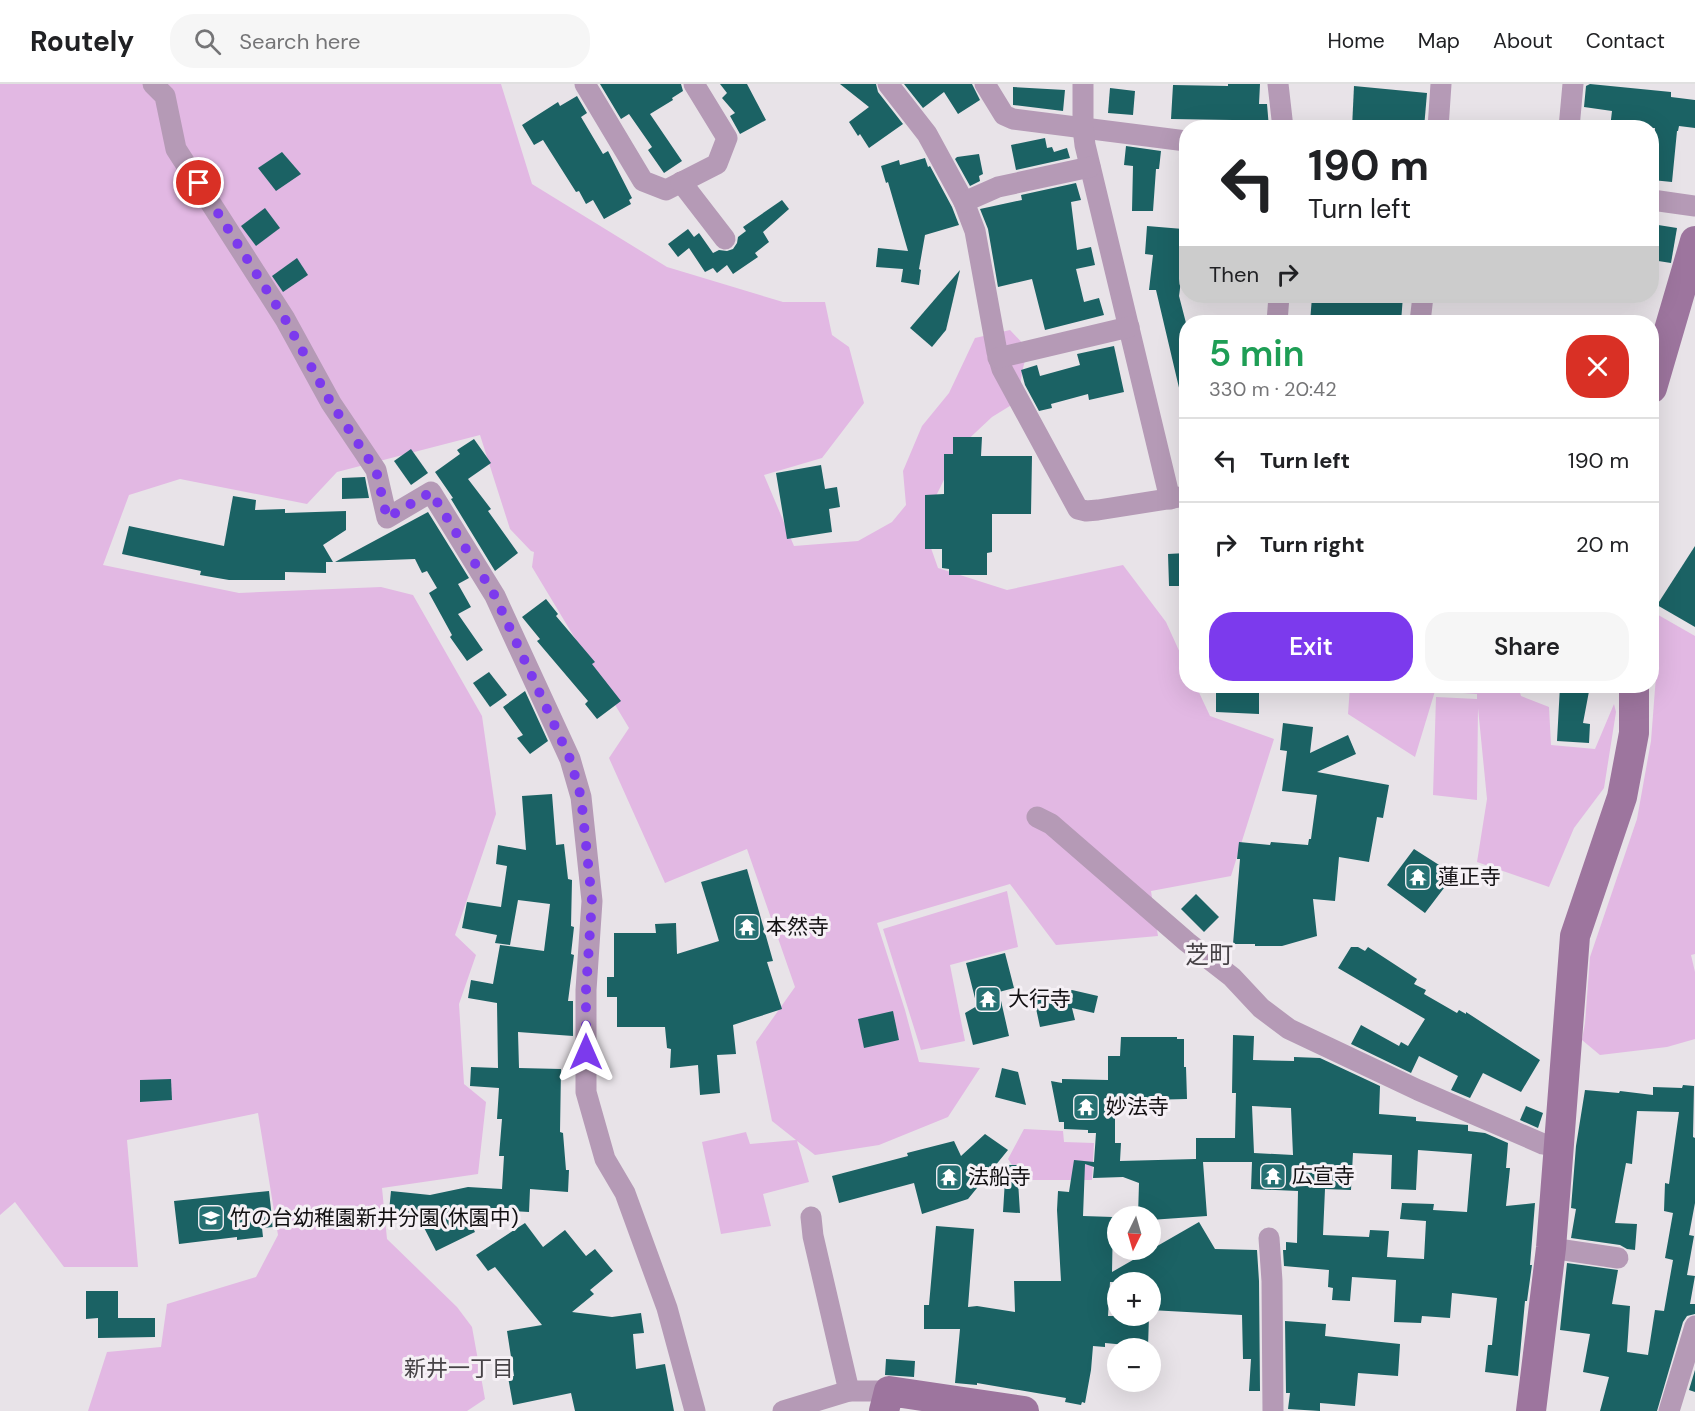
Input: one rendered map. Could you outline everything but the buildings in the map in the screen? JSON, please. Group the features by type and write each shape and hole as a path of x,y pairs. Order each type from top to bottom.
{"street":[{"path":"153,84 165,96 176,149 285,319 331,403 376,470 387,518 431,492 495,596 570,759 581,797 592,901 586,990 586,1092 605,1159 625,1193 667,1308 695,1411"},
{"path":"585,84 643,181 666,189 717,164 727,138 694,84"},
{"path":"888,84 927,134 964,202 975,231 998,358 1002,369 1078,508 1086,511 1178,497 1129,327 1090,167 1083,128 1083,84"},
{"path":"985,84 1004,115 1012,119 1179,140"},
{"path":"1278,84 1282,120"},
{"path":"1439,120 1441,84"},
{"path":"1570,120 1573,84"},
{"path":"964,202 998,187 1090,167"},
{"path":"681,182 725,238"},
{"path":"1659,201 1695,206"},
{"path":"1659,364 1695,241"},
{"path":"998,358 1129,327"},
{"path":"1531,1411 1551,1248 1575,936 1622,797 1634,733 1635,693"},
{"path":"1037,817 1051,825 1187,942 1232,977 1261,1008 1289,1029 1418,1090 1543,1144 1558,1147"},
{"path":"811,1216 813,1236 849,1391"},
{"path":"1269,1239 1272,1281 1273,1411"},
{"path":"1551,1248 1618,1258"},
{"path":"1669,1411 1695,1326"},
{"path":"783,1411 849,1391 887,1401 1024,1411"}],"shaded area":[{"path":"0,84 501,84 532,184 667,267 783,302 825,302 832,335 849,347 864,403 822,458 764,475 794,546 858,541 892,522 906,505 903,471 922,426 949,393 975,338 1010,330 1028,349 1018,401 992,417 960,447 936,496 926,534 938,568 1007,590 1123,565 1166,622 1179,651 1179,693 1199,693 1210,716 1274,739 1231,876 1151,891 1158,936 1056,945 1010,884 877,923 919,1062 980,1068 948,1117 879,1145 815,1155 797,1141 809,1182 763,1194 771,1226 721,1234 702,1142 746,1132 750,1144 796,1140 772,1121 756,1042 795,987 747,849 665,883 609,758 629,728 532,567 534,552 510,529 480,435 337,472 307,504 180,479 129,495 103,565 239,593 381,587 413,595 482,716 496,814 455,935 476,955 459,1004 464,1084 486,1102 478,1174 382,1188 387,1239 457,1307 472,1327 485,1399 467,1411 88,1411 107,1352 161,1347 167,1304 256,1277 278,1235 258,1113 127,1140 138,1267 64,1267 15,1202 0,1215"},
{"path":"1659,615 1695,636 1695,954 1691,955 1695,972 1695,1039 1667,1047 1600,1055 1582,1040 1590,957 1637,819 1651,741 1655,693 1659,693"},
{"path":"1350,693 1434,693 1415,757 1348,714"},
{"path":"1463,693 1520,693 1521,696 1549,707 1551,745 1595,749 1614,704 1616,712 1604,788 1574,828 1549,887 1477,862 1487,799 1478,708 1477,800 1433,795 1436,697 1477,699 1477,694"},
{"path":"1007,891 1018,947 950,965 965,1041 921,1050 883,929"},
{"path":"1024,1129 1063,1131 1064,1142 1094,1143 1092,1180 1022,1180 1008,1159"}],"place":[{"name":"蓮正寺","path":"1418,877"},
{"name":"本然寺","path":"747,927"},
{"name":"大行寺","path":"988,999"},
{"name":"妙法寺","path":"1086,1107"},
{"name":"広宣寺","path":"1273,1176"},
{"name":"法船寺","path":"949,1177"},
{"name":"竹の台幼稚園新井分園(休園中)","path":"211,1218"}],"district":[{"name":"芝町","path":"1209,954"},
{"name":"新井一丁目","path":"459,1368"}],"route":[{"path":"199,183 285,319 331,403 376,470 387,518 431,492 495,596 570,759 581,797 592,901 586,990 586,1052"}]}
